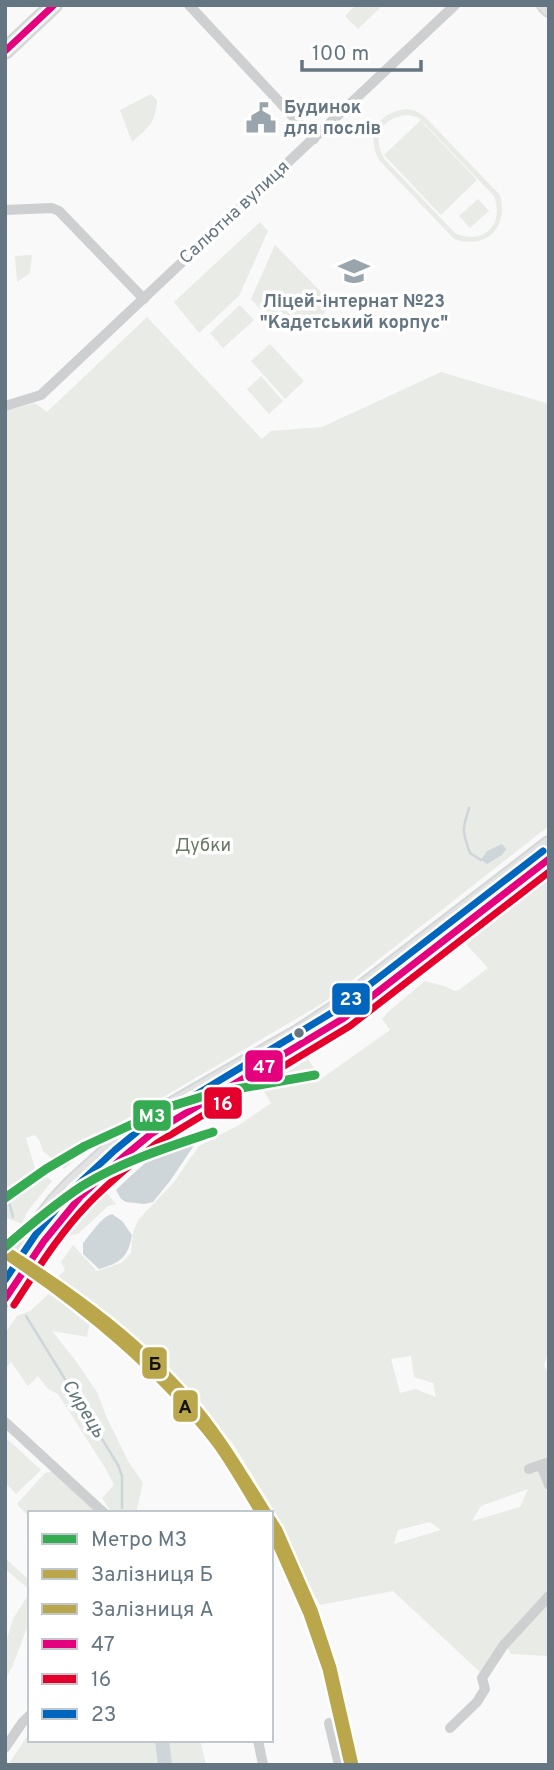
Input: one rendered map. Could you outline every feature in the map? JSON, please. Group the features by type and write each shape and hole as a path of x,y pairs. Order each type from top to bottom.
{"main road":[{"path":"5,51 54,5"},
{"path":"5,1269 30,1233 71,1184 114,1145 153,1116 299,1032 337,1007 549,844"},
{"path":"9,1293 44,1241 80,1197 151,1134 344,1018 549,859"}],"street":[{"path":"189,5 314,139"},
{"name":"Салютна вулиця","path":"5,406 41,395 455,5"},
{"path":"5,210 52,208 59,211 144,299"},
{"path":"5,1422 102,1511"},
{"path":"529,1469 545,1463 549,1485"},
{"path":"450,1728 477,1702 485,1689 482,1678 503,1646 549,1596"},
{"path":"5,1748 28,1717"},
{"path":"329,1723 339,1765"},
{"path":"258,1742 263,1765"}],"green space":[{"path":"356,5 383,5 358,29 345,16"},
{"path":"151,94 157,100 153,120 132,142 120,110"},
{"path":"396,111 416,111 425,117 500,195 501,217 492,234 476,241 454,239 379,160 375,151 374,133 381,120","holes":["408,115 421,120 384,155 441,215 477,180 422,122 424,123 494,196 497,206 494,224 483,235 474,237 455,233 385,160 379,144 379,136 385,124"]},
{"path":"478,199 489,211 470,228 459,216"},
{"path":"260,222 268,231 239,296 199,333 174,302"},
{"path":"275,245 333,304 306,332 286,314 274,323 251,299"},
{"path":"32,255 30,273 17,282 15,256"},
{"path":"240,305 254,320 223,348 210,333"},
{"name":"Дубки","path":"147,317 262,439 271,431 322,427 441,372 549,404 549,826 323,1003 119,1123 64,1169 43,1151 35,1135 26,1138 35,1168 52,1181 27,1212 22,1224 5,1217 5,411 35,403 47,412"},
{"path":"270,344 304,381 285,399 251,361"},
{"path":"261,376 283,401 269,414 247,389"},
{"path":"549,876 549,1349 544,1365 549,1376 549,1456 525,1469 527,1474 539,1471 549,1497 549,1590 499,1645 481,1673 393,1591 320,1605 277,1515 233,1444 179,1380 143,1346 58,1277 65,1270 61,1262 73,1245 97,1271 121,1263 131,1253 133,1232 139,1219 174,1182 199,1146 239,1125 271,1103 262,1088 308,1059 321,1079 390,1030 382,1019 425,981 455,991 488,968 465,943","holes":["411,1356 414,1377 433,1383 436,1397 415,1389 400,1393 391,1359","528,1489 520,1507 472,1521 481,1506","430,1522 441,1530 394,1544 398,1530"]},
{"path":"105,1191 116,1204 108,1206 78,1234 63,1236"},
{"path":"51,1292 90,1322 87,1337 52,1331 97,1392 128,1461 143,1483 136,1511 111,1511 102,1498 114,1485 58,1394 48,1389 38,1376 28,1386 11,1362 5,1369 5,1333 17,1316 30,1311"},
{"path":"5,1437 41,1470 16,1494 5,1482"},
{"path":"54,1471 96,1511 28,1511 28,1516 17,1504 45,1473"},
{"path":"5,1558 28,1579 28,1588 5,1569"},
{"path":"28,1595 28,1625 5,1680 5,1645 13,1619"},
{"path":"549,1601 549,1656 511,1654 507,1648"},
{"path":"28,1735 28,1742 200,1742 206,1765 8,1765"}],"shaded area":[{"path":"502,844 506,849 502,855 487,864 481,860 487,851"},
{"path":"196,1131 199,1138 153,1202 144,1204 121,1199 116,1190 134,1173 163,1149"},
{"path":"112,1214 122,1221 132,1235 122,1258 99,1269 83,1254 83,1243 100,1222"}],"waterway":[{"path":"469,808 464,835 470,853 481,860"},
{"name":"Сирець","path":"5,1187 13,1217"},
{"name":"Сирець","path":"26,1316 118,1465 122,1476 122,1508"},
{"name":"Сирець","path":"162,1742 165,1765"}],"metro line":[{"name":"M3","path":"5,1198 85,1146 172,1106 214,1093 315,1075"},
{"name":"M3","path":"5,1247 62,1200 98,1177 146,1155 213,1132"}],"rail line":[{"name":"Б","path":"5,1250 84,1303 156,1364 208,1422 266,1511"},
{"name":"A","path":"5,1254 92,1318 171,1390 217,1444 259,1511"},
{"name":"Б","path":"273,1522 313,1610 332,1668 354,1765"},
{"name":"A","path":"273,1535 308,1614 327,1669 349,1765"}],"transit line":[{"name":"47","path":"5,51 54,5"},
{"name":"23","path":"5,1280 36,1234 72,1190 144,1126 338,1009 543,851"},
{"name":"47","path":"5,1299 44,1241 80,1197 151,1134 344,1018 549,859"},
{"name":"16","path":"14,1305 77,1216 104,1188 157,1143 350,1026 549,872"}],"place":[{"name":"Будинок для послів","path":"261,118"},
{"name":"Ліцей-інтернат №23 \"Кадетський корпус\"","path":"354,271"}]}
